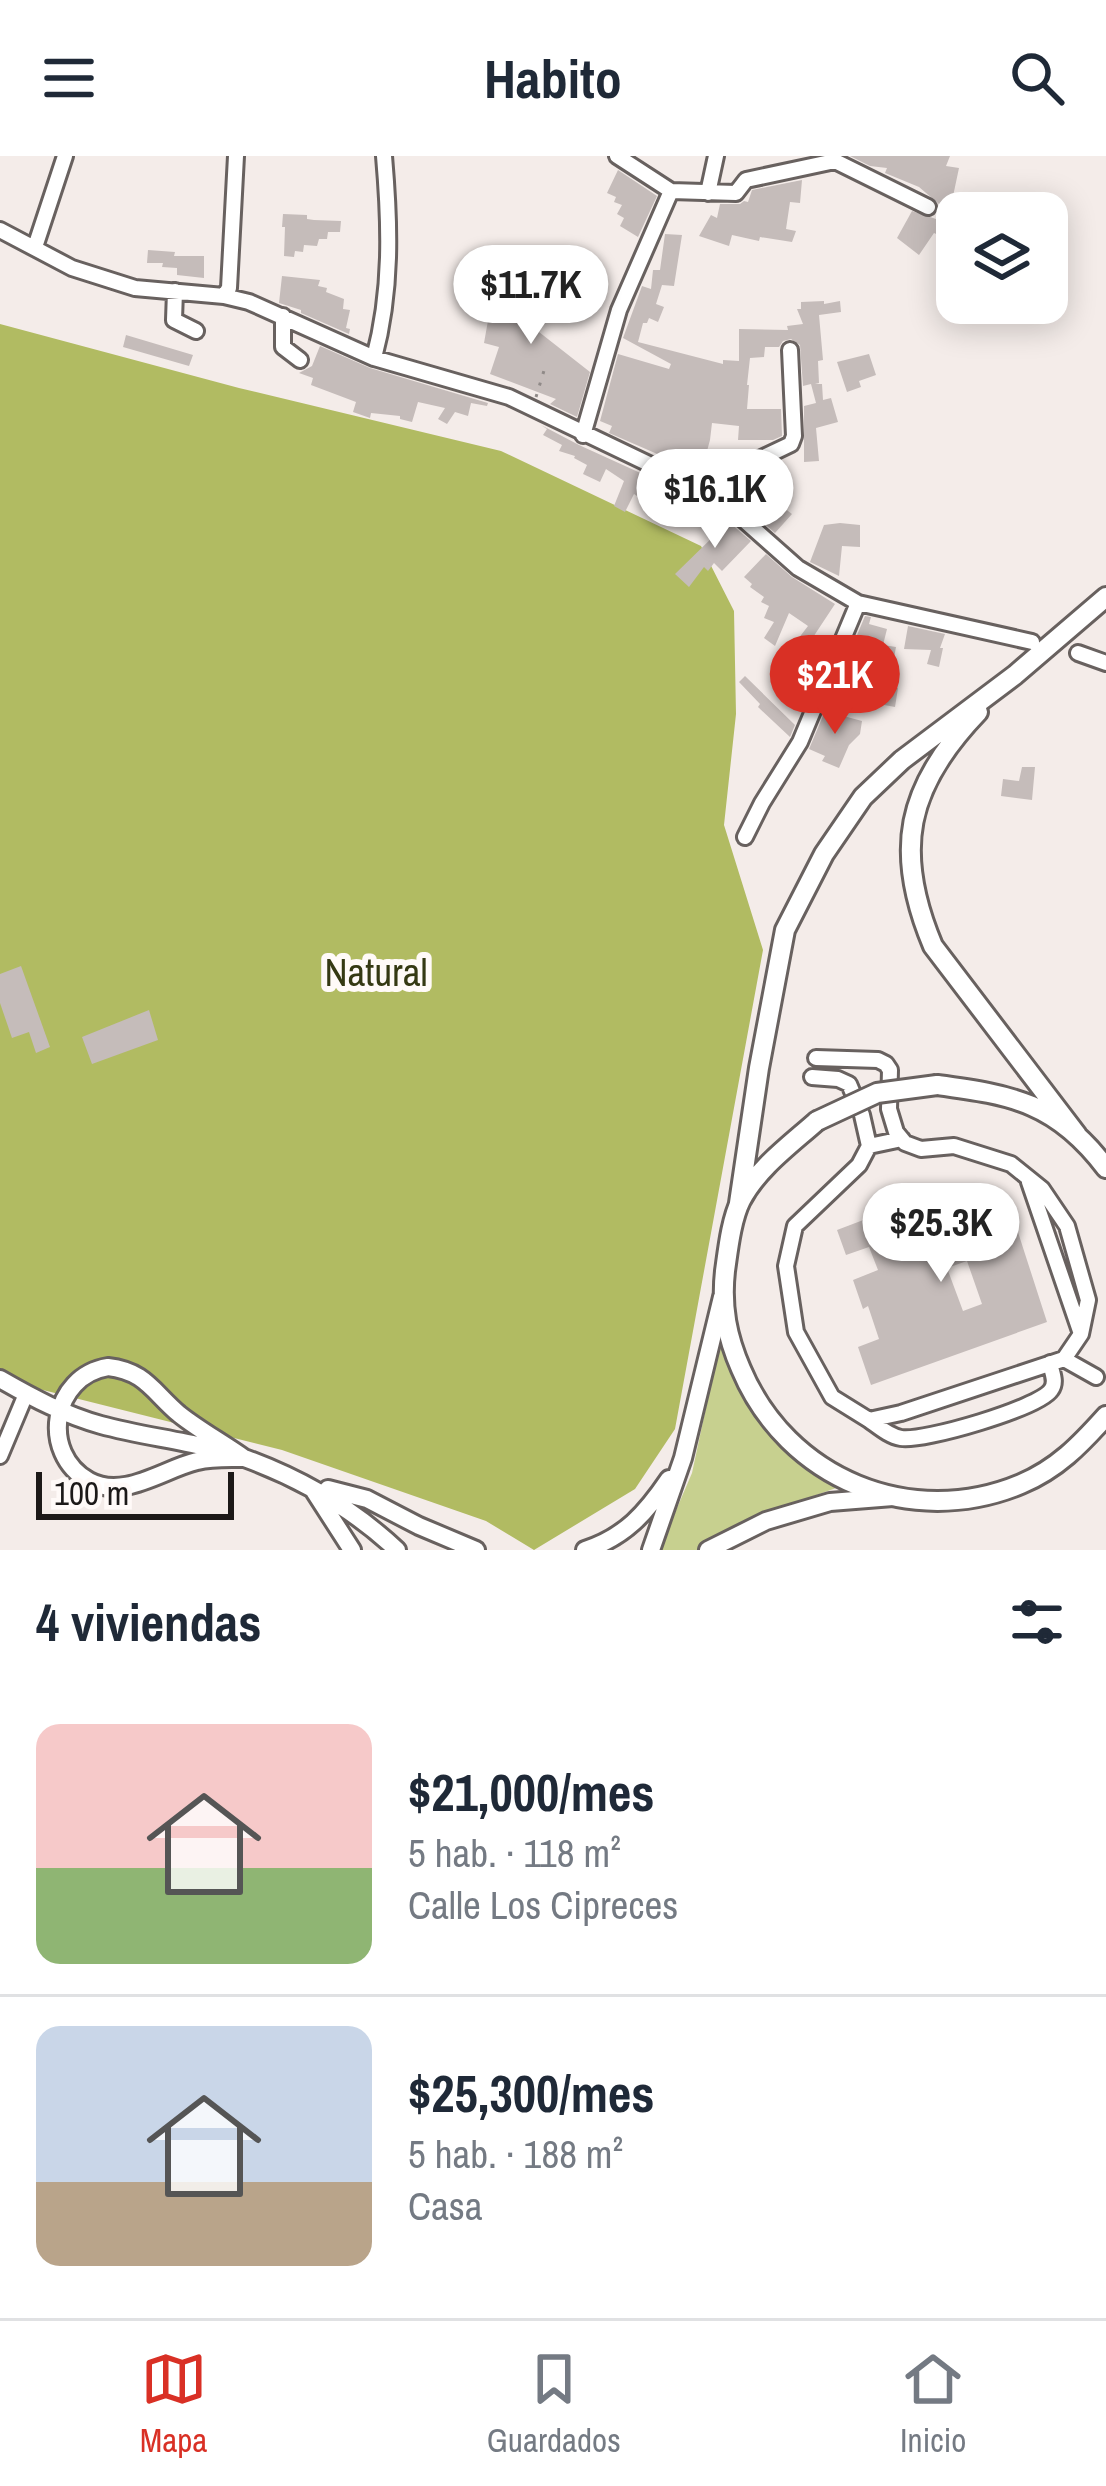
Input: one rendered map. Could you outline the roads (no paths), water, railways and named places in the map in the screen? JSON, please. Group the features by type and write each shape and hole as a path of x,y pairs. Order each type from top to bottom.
{"highway":[{"path":"1106,597 862,797 824,854 785,929 722,1295 727,1330 760,1406 817,1465 862,1489 924,1502 976,1498 1024,1484 1077,1450 1106,1417"},
{"path":"1015,675 962,729 926,779 909,853 919,914 933,946 1106,1168"},
{"path":"740,1203 767,1166 817,1121 877,1093 937,1084 993,1093 1048,1112 1077,1136"}],"main road":[{"path":"651,1550 682,1458 722,1295"},
{"path":"108,1367 128,1370 180,1414 244,1458 194,1461 123,1487 92,1483 78,1472 60,1444 58,1411 72,1385 87,1374 108,1367"},
{"path":"0,1379 58,1411 100,1425 244,1458 310,1485 368,1499 476,1550"},
{"path":"585,1550 605,1544 649,1509 682,1458"},
{"path":"310,1485 352,1550"},
{"path":"310,1485 358,1516 397,1550"},
{"path":"707,1550 766,1521 830,1502 893,1498"},
{"path":"735,1550 766,1521"}],"street":[{"path":"35,247 65,156"},
{"path":"224,296 229,288 236,156"},
{"path":"374,358 381,332 390,228 383,156"},
{"path":"617,156 671,190 708,193 736,193 746,180 835,158 928,207"},
{"path":"708,193 716,156"},
{"path":"583,435 619,310 671,190"},
{"path":"0,230 72,268 135,288 249,302 374,358 509,397 699,488 728,506 798,568 858,603 1032,642"},
{"path":"175,291 174,320 196,331"},
{"path":"284,316 283,347 300,360"},
{"path":"699,488 791,444 790,350"},
{"path":"745,838 800,742 858,603"},
{"path":"1078,653 1106,663"},
{"path":"817,1058 886,1064 889,1109 905,1143 921,1149 955,1146 1011,1164 1042,1189 1067,1226 1088,1300 1081,1334 1057,1361 869,1420"},
{"path":"812,1077 838,1078 849,1084 869,1147 859,1165 795,1226 786,1266 796,1332 832,1397 905,1439 1022,1409 1049,1394 1057,1361"},
{"path":"869,1147 902,1139"},
{"path":"1027,1177 1081,1334"},
{"path":"1057,1361 1096,1377"},
{"path":"0,1456 26,1394"}],"park label":[{"name":"Natural","path":"376,972"}]}
